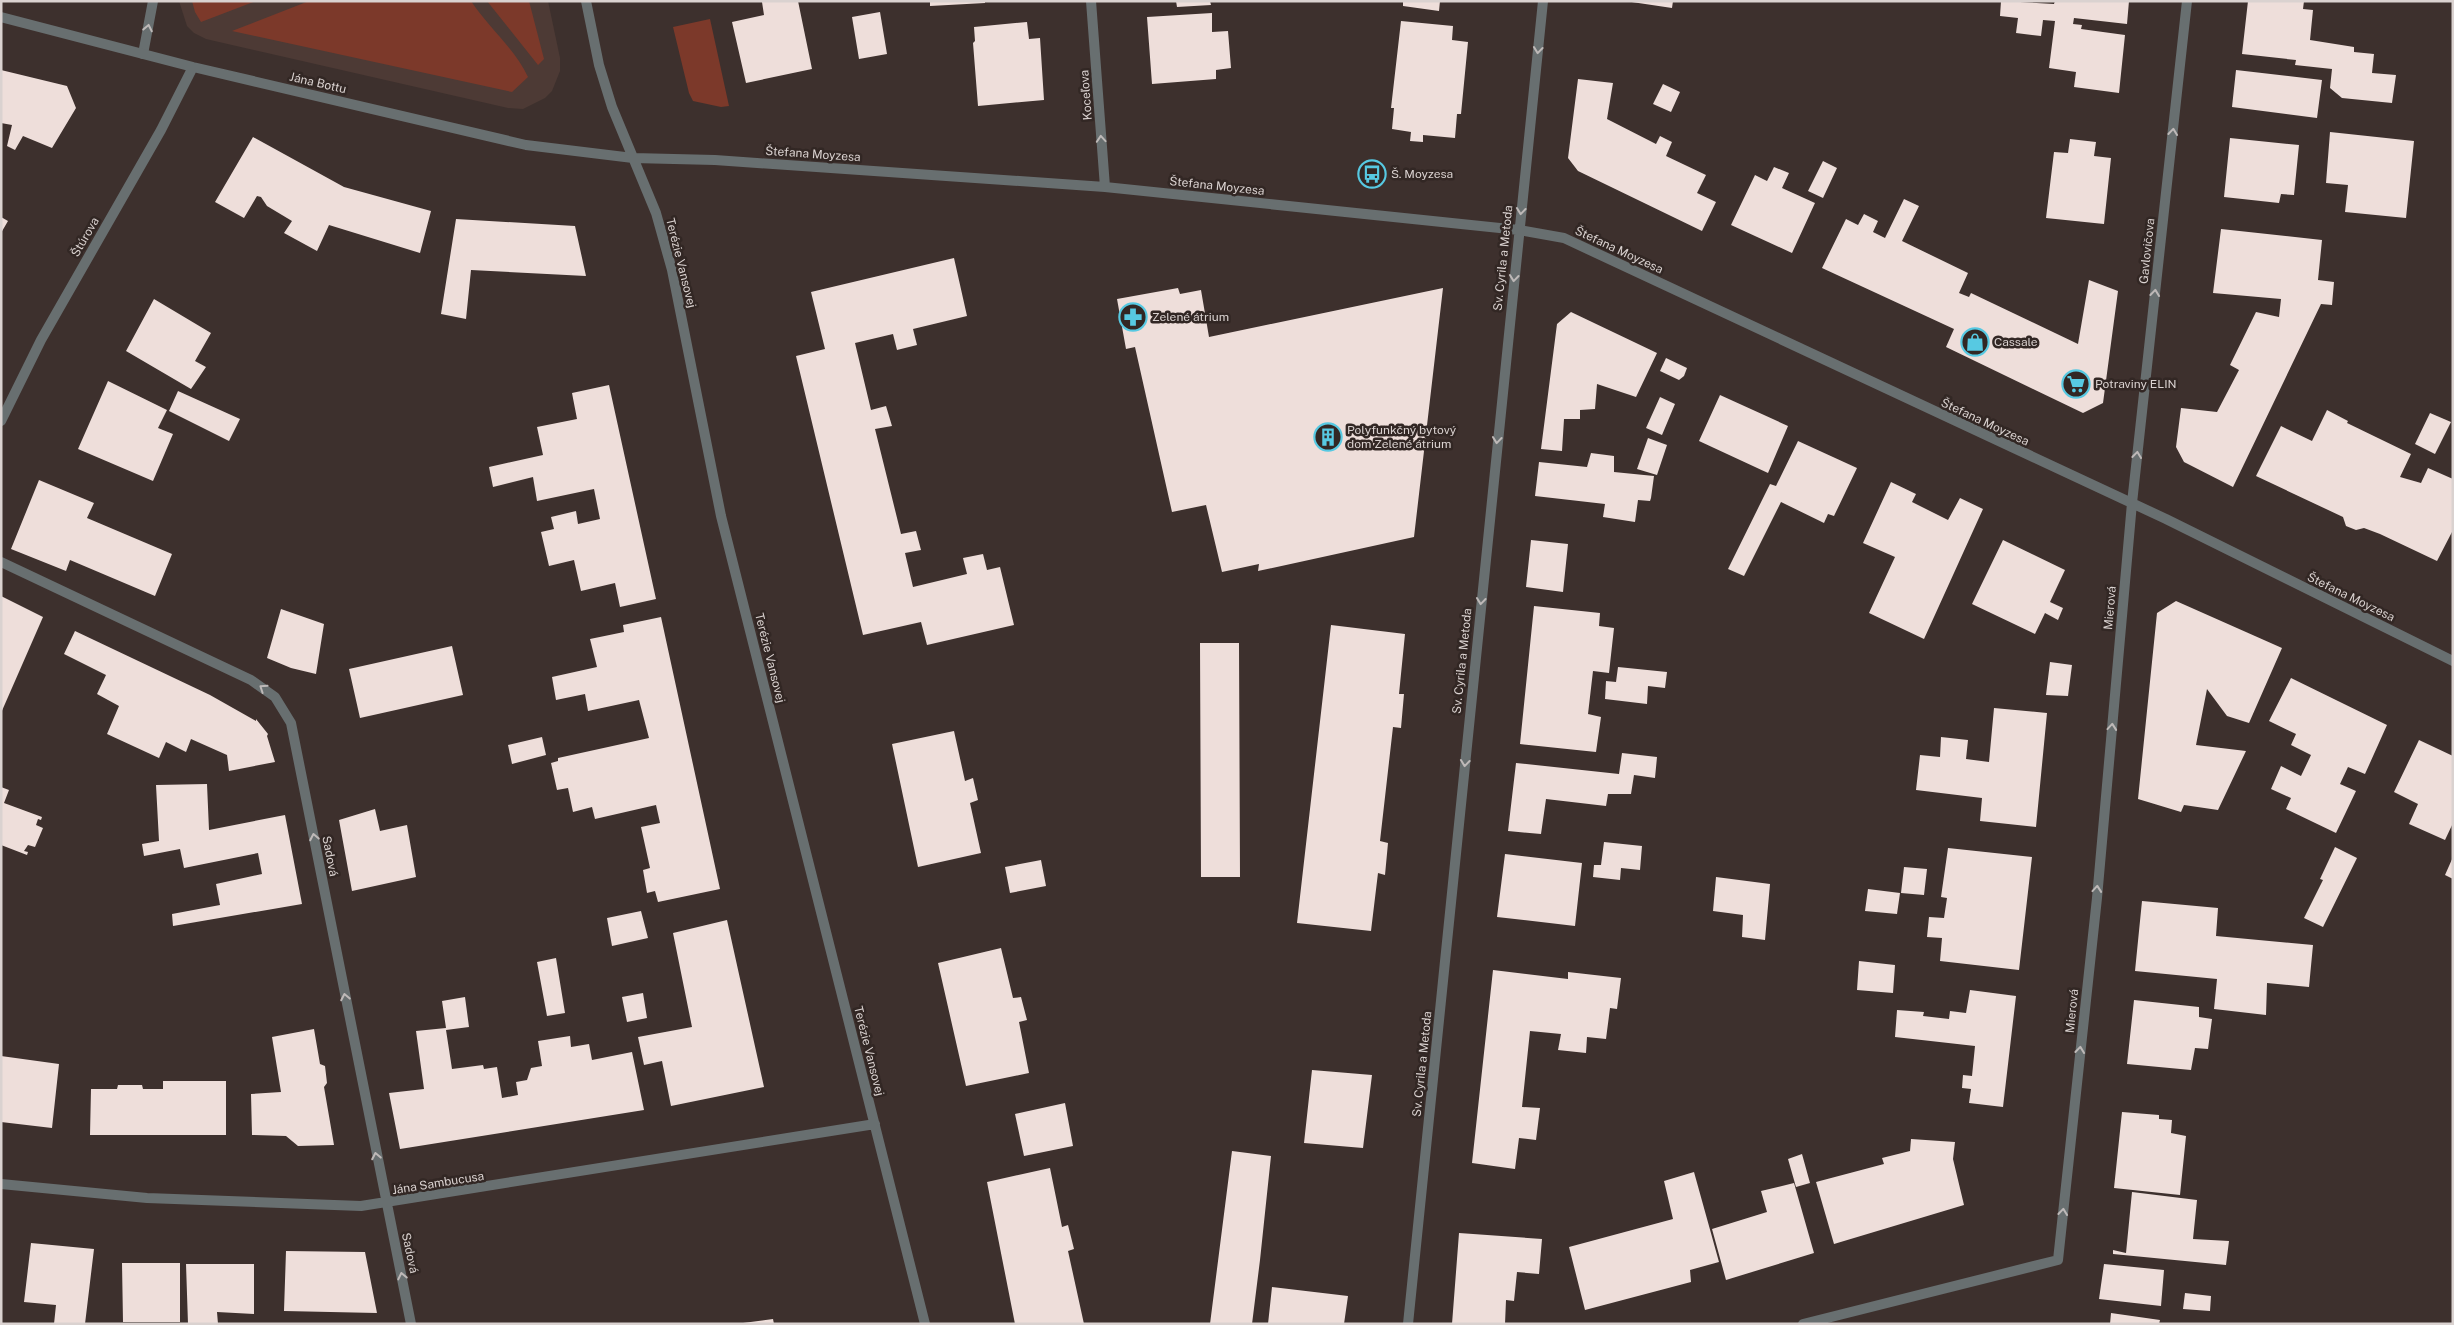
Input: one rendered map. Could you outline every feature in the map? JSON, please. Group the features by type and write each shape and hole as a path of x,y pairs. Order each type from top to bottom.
{"street":[{"path":"143,54 153,1"},
{"name":"Terézie Vansovej","path":"586,1 599,65 612,107 656,213 672,270 721,516 925,1324"},
{"name":"Koceľova","path":"1091,1 1105,187"},
{"name":"Sv. Cyrila a Metoda","path":"1408,1324 1543,1"},
{"name":"Gavlovičova","path":"2132,503 2187,1"},
{"name":"Jána Bottu","path":"1,17 143,54 526,145 633,158"},
{"name":"Štúrova","path":"1,421 41,340 161,130 193,66"},
{"name":"Štefana Moyzesa","path":"633,158 715,160 1105,187 1519,230 1564,238 2132,503 2453,661"},
{"name":"Mierová","path":"1803,1324 2058,1260 2096,898 2132,503"},
{"name":"Sadová","path":"1,562 251,680 275,697 291,723 411,1324"},
{"name":"Jána Sambucusa","path":"1,1184 147,1198 361,1206 387,1204 875,1124"}],"shaded area":[{"path":"179,1 548,1 560,58 560,71 552,91 545,98 523,109 508,108 206,39 194,33 187,26"},
{"path":"192,1 256,1 201,22 195,12"},
{"path":"309,1 471,1 516,57 528,77 512,92 232,31"},
{"path":"487,1 529,1 544,59 538,65"},
{"path":"710,19 729,106 721,107 693,101 689,93 673,27"}],"building":[{"path":"798,1 812,69 746,83 732,22 764,15 762,2"},
{"path":"930,1 985,1 985,3 930,6"},
{"path":"1176,1 1210,1 1211,5 1177,7"},
{"path":"1403,1 1440,1 1439,11 1403,6"},
{"path":"1625,1 1673,1 1672,8"},
{"path":"2001,1 2054,4 2055,1 2129,1 2127,24 2074,18 2073,24 2082,25 2081,29 2125,35 2119,93 2074,87 2076,72 2049,68 2055,21 2043,20 2041,36 2016,33 2018,18 2000,16"},
{"path":"2248,1 2304,1 2303,9 2313,10 2310,40 2354,47 2354,52 2374,54 2372,73 2396,75 2392,103 2342,98 2330,88 2332,69 2295,65 2296,60 2242,54"},
{"path":"880,12 887,54 859,59 852,17"},
{"path":"1212,13 1212,32 1228,31 1231,68 1216,70 1216,79 1152,84 1147,17"},
{"path":"1401,21 1453,26 1452,40 1468,42 1461,114 1457,114 1455,138 1423,135 1423,142 1410,141 1411,132 1392,129 1394,108 1391,108"},
{"path":"1027,22 1029,39 1040,38 1044,100 978,106 973,43 975,41 974,27"},
{"path":"1,70 67,86 76,108 52,148 23,136 15,150 7,146 12,125 1,123"},
{"path":"2236,70 2322,80 2317,118 2232,107"},
{"path":"1578,79 1613,83 1607,119 1656,144 1660,136 1672,142 1666,156 1706,175 1697,193 1716,202 1702,231 1578,171 1568,158"},
{"path":"1663,84 1680,92 1671,112 1653,104"},
{"path":"2330,132 2414,141 2406,218 2345,212 2348,185 2326,183"},
{"path":"253,137 344,187 431,211 420,253 329,225 317,251 284,233 292,221 267,206 261,197 257,196 244,218 215,202"},
{"path":"2230,138 2299,145 2294,195 2281,194 2279,203 2224,197"},
{"path":"2070,139 2096,142 2094,156 2111,158 2104,224 2046,218 2054,152 2068,153"},
{"path":"1823,161 1837,168 1823,198 1808,191"},
{"path":"1774,167 1789,173 1782,188 1815,203 1792,253 1731,225 1755,175 1767,181"},
{"path":"1904,199 1919,206 1902,241 1968,273 1959,293 1969,297 1971,293 2078,344 2089,280 2118,291 2103,403 2083,413 1946,347 1954,329 1822,268 1846,219 1858,225 1864,214 1878,221 1873,232 1885,238"},
{"path":"1,217 8,221 1,233"},
{"path":"456,219 575,226 586,276 471,270 466,319 441,314"},
{"path":"2221,229 2322,240 2318,280 2334,282 2332,305 2321,304 2233,487 2184,462 2176,447 2181,408 2217,412 2239,370 2230,365 2256,312 2279,317 2281,299 2213,293"},
{"path":"954,258 967,316 913,329 917,345 897,350 893,334 855,343 871,410 886,406 892,426 875,429 901,534 916,531 921,550 905,553 913,587 967,574 963,558 983,554 987,570 1000,567 1014,625 927,645 921,622 863,635 796,356 825,349 811,292"},
{"name":"Polyfunkčný bytový dom Zelené átrium","path":"1178,288 1180,294 1201,290 1209,337 1443,288 1414,537 1258,571 1259,564 1222,572 1206,505 1172,512 1135,347 1126,349 1117,299"},
{"path":"154,299 211,333 195,361 206,367 191,389 126,351"},
{"path":"1571,312 1657,353 1636,397 1597,384 1595,409 1580,410 1580,419 1564,419 1562,451 1541,449 1557,324"},
{"path":"1666,358 1687,368 1684,376 1679,380 1660,371"},
{"path":"108,381 167,410 158,428 173,434 153,481 78,449"},
{"path":"609,385 656,599 620,607 615,583 581,591 574,560 549,566 541,532 554,529 551,517 576,511 578,524 600,519 594,489 537,501 533,477 493,487 489,467 543,455 537,427 577,419 572,393"},
{"path":"178,391 240,419 229,441 169,411"},
{"path":"1720,395 1788,426 1768,473 1699,441"},
{"path":"1660,397 1675,404 1662,435 1646,428"},
{"path":"2327,410 2348,421 2347,423 2411,454 2400,477 2421,483 2428,468 2453,479 2453,530 2437,561 2380,534 2364,528 2356,530 2346,526 2343,517 2256,476 2281,426 2312,441"},
{"path":"2430,413 2451,422 2435,454 2415,444"},
{"path":"1648,438 1667,445 1657,475 1637,469"},
{"path":"1798,441 1857,468 1834,516 1828,514 1824,523 1781,502 1744,576 1728,569 1770,484 1776,486"},
{"path":"1591,453 1614,456 1614,472 1654,476 1650,501 1638,500 1635,522 1603,517 1605,504 1535,496 1539,462 1587,467"},
{"path":"39,480 94,503 87,518 172,554 155,596 70,560 66,571 11,549"},
{"path":"1891,482 1916,494 1912,502 1948,520 1960,498 1983,509 1924,639 1869,613 1895,557 1863,543"},
{"path":"1531,540 1568,544 1563,592 1526,587"},
{"path":"2003,540 2065,570 2050,602 2063,608 2058,620 2045,613 2035,634 1972,604"},
{"path":"1,596 43,617 1,713"},
{"path":"2176,601 2282,648 2249,723 2227,716 2207,689 2196,745 2246,751 2218,810 2184,805 2181,812 2138,799 2157,613"},
{"path":"1534,606 1600,613 1599,626 1614,628 1609,673 1593,671 1588,714 1601,717 1596,752 1520,744"},
{"path":"281,609 324,624 316,674 291,668 267,658"},
{"path":"661,617 720,889 658,902 655,891 647,893 643,870 650,868 641,827 660,823 656,805 595,819 592,807 573,812 568,788 557,790 551,763 558,761 558,758 649,738 639,700 588,711 585,694 556,700 552,677 597,667 590,639 624,632 623,625"},
{"path":"1331,625 1405,634 1399,694 1404,694 1401,728 1393,727 1380,841 1388,843 1385,875 1378,873 1371,931 1297,923"},
{"path":"75,631 210,695 256,721 256,719 268,734 275,762 229,771 227,755 191,739 186,752 166,742 159,758 107,734 119,706 97,694 106,675 64,654"},
{"path":"1200,643 1239,643 1240,877 1201,877"},
{"path":"452,646 463,695 360,718 349,669"},
{"path":"2050,662 2072,665 2068,696 2046,695"},
{"path":"1618,667 1667,672 1665,688 1648,686 1647,704 1605,699 1606,681 1616,682"},
{"path":"2291,678 2387,725 2365,774 2348,767 2340,784 2356,791 2336,833 2286,809 2291,798 2271,789 2281,766 2301,776 2311,755 2291,745 2296,734 2269,721"},
{"path":"1994,708 2047,713 2036,827 1980,821 1982,798 1916,790 1920,755 1940,757 1941,737 1968,740 1966,759 1989,762"},
{"path":"954,731 965,781 973,778 978,800 970,803 981,853 918,867 892,744"},
{"path":"542,737 546,755 512,764 508,745"},
{"path":"2419,740 2453,756 2453,823 2445,840 2409,824 2418,804 2394,792"},
{"path":"1622,753 1657,757 1655,778 1634,775 1631,794 1608,794 1606,806 1546,799 1541,834 1508,831 1516,763 1619,774"},
{"path":"207,784 209,830 285,815 302,904 173,926 172,914 220,905 216,884 262,874 258,853 184,868 180,849 144,856 142,844 159,841 156,785"},
{"path":"1,787 9,790 4,803 42,817 41,820 38,819 36,825 43,828 35,847 28,845 24,851 28,852 27,855 1,845"},
{"path":"375,809 380,831 407,825 416,877 352,891 339,820"},
{"path":"1604,842 1642,846 1640,870 1621,868 1620,880 1593,877 1594,865 1601,865"},
{"path":"2335,847 2357,858 2323,927 2304,918 2323,880 2320,879"},
{"path":"1948,848 2032,857 2019,970 1940,961 1942,938 1927,937 1929,917 1944,918 1947,898 1941,897"},
{"path":"1505,854 1582,863 1575,926 1497,917"},
{"path":"2453,857 2453,879 2445,875"},
{"path":"1041,860 1046,886 1010,893 1005,867"},
{"path":"1904,867 1927,869 1924,895 1901,893"},
{"path":"1716,877 1770,884 1765,940 1742,937 1743,915 1713,911"},
{"path":"1868,889 1900,893 1897,914 1865,911"},
{"path":"2142,901 2218,908 2216,936 2313,945 2309,987 2267,983 2266,1015 2214,1009 2217,979 2135,971"},
{"path":"641,911 648,938 612,946 607,918"},
{"path":"727,920 764,1087 671,1106 662,1061 644,1065 638,1037 692,1027 673,933"},
{"path":"1001,948 1013,998 1021,997 1027,1020 1019,1022 1029,1073 966,1086 938,963"},
{"path":"556,958 565,1013 547,1016 537,962"},
{"path":"1859,961 1895,965 1893,993 1857,990"},
{"path":"1493,970 1568,979 1568,972 1621,978 1617,1009 1610,1008 1606,1039 1587,1037 1586,1053 1558,1050 1561,1034 1530,1031 1522,1107 1540,1108 1536,1140 1519,1138 1515,1169 1472,1163"},
{"path":"1970,990 2016,996 2003,1107 1969,1103 1971,1089 1962,1088 1963,1075 1972,1076 1975,1046 1895,1037 1897,1010 1924,1012 1923,1016 1949,1019 1950,1011 1966,1013"},
{"path":"643,993 647,1018 627,1022 622,997"},
{"path":"465,997 469,1027 446,1030 452,1069 483,1065 484,1069 497,1067 502,1098 518,1095 516,1082 527,1080 531,1068 542,1066 538,1041 570,1036 571,1047 589,1044 592,1060 632,1052 644,1110 400,1149 389,1093 424,1089 416,1031 446,1028 442,1001"},
{"path":"2134,1000 2199,1007 2199,1017 2212,1019 2208,1049 2195,1048 2191,1070 2127,1064"},
{"path":"314,1029 320,1064 325,1066 327,1083 324,1087 334,1145 298,1146 286,1136 252,1135 251,1094 281,1092 272,1037"},
{"path":"1,1056 59,1064 52,1128 1,1122"},
{"path":"1312,1070 1372,1075 1363,1148 1304,1143"},
{"path":"163,1081 226,1081 226,1135 90,1135 91,1089 117,1089 118,1085 142,1085 143,1089 163,1089"},
{"path":"1065,1103 1073,1146 1024,1156 1015,1114"},
{"path":"2122,1112 2159,1115 2159,1119 2172,1120 2171,1133 2186,1136 2180,1195 2114,1188"},
{"path":"1911,1139 1955,1142 1953,1159 1964,1205 1834,1244 1816,1182 1884,1164 1882,1158 1910,1151"},
{"path":"1232,1151 1271,1156 1252,1324 1210,1324"},
{"path":"1802,1154 1810,1183 1796,1187 1788,1159"},
{"path":"1050,1168 1062,1227 1068,1225 1074,1249 1068,1251 1084,1324 1015,1324 987,1182"},
{"path":"1694,1172 1719,1262 1690,1270 1691,1282 1585,1310 1569,1247 1673,1219 1664,1181"},
{"path":"1794,1183 1814,1253 1726,1280 1712,1229 1767,1212 1761,1191"},
{"path":"2132,1192 2197,1200 2193,1239 2229,1241 2226,1265 2113,1254 2113,1250 2126,1253"},
{"path":"1459,1233 1542,1239 1539,1274 1517,1272 1514,1301 1506,1300 1505,1324 1452,1324"},
{"path":"31,1243 94,1249 85,1324 54,1324 56,1305 24,1302"},
{"path":"286,1251 365,1252 377,1313 284,1311"},
{"path":"122,1263 180,1263 180,1322 123,1322"},
{"path":"186,1264 254,1264 254,1314 217,1312 218,1324 188,1324"},
{"path":"2104,1264 2164,1270 2161,1306 2099,1299"},
{"path":"1272,1287 1348,1296 1344,1324 1268,1324"},
{"path":"2185,1293 2211,1296 2210,1311 2183,1309"},
{"path":"2111,1313 2160,1320 2159,1324 2110,1324"},
{"path":"773,1319 774,1324 743,1324 743,1323"}],"place":[{"name":"Š. Moyzesa","path":"1372,174"},
{"name":"Zelené átrium","path":"1133,317"},
{"name":"Cassale","path":"1975,342"},
{"name":"Potraviny ELIN","path":"2076,384"},
{"name":"Polyfunkčný bytový dom Zelené átrium","path":"1328,437"}]}
